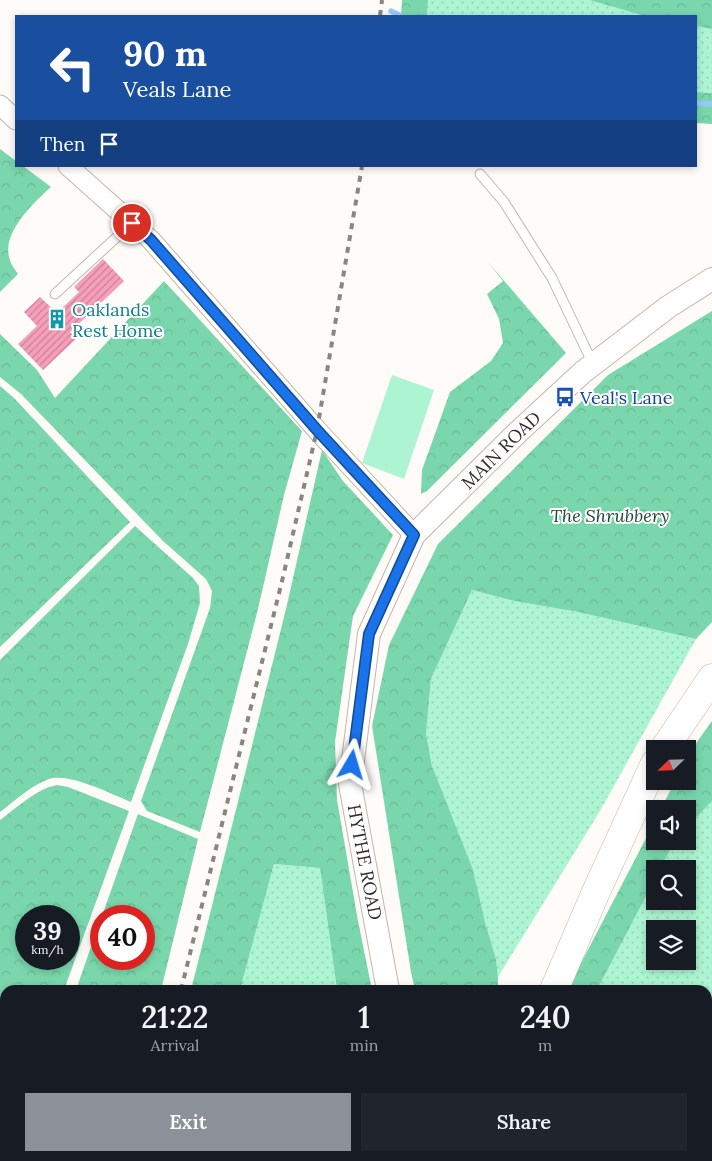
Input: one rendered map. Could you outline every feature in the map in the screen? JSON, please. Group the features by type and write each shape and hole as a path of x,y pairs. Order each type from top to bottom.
{"main road":[{"path":"670,740 712,678"},
{"path":"556,985 646,783"}],"street":[{"path":"0,105 15,119"},
{"path":"69,167 151,240 317,430 414,535"},
{"name":"MAIN ROAD","path":"414,535 517,433 593,364 668,307 712,279"},
{"name":"HYTHE ROAD","path":"387,985 350,784 369,634 414,535"}],"lane":[{"path":"480,174 504,202 552,278 593,364"},
{"path":"55,294 132,223"}],"green space":[{"path":"402,0 428,0 427,15 401,15"},
{"path":"428,0 589,0 642,15 427,15"},
{"path":"589,0 712,0 712,29 697,26 697,15 642,15"},
{"path":"697,26 712,29 712,93 697,92"},
{"path":"697,92 712,93 712,124 697,123"},
{"path":"0,149 15,160 15,167 24,167 51,187 20,219 14,229 8,250 12,265 18,274 0,292"},
{"path":"488,262 566,353 427,491 421,494 422,470 450,392 491,361 503,343 499,319 487,294 503,281"},
{"path":"164,281 302,431 284,495 258,609 200,832 147,811 141,801 210,608 212,591 206,579 163,541 21,394 0,377 0,334 37,370 55,398"},
{"name":"The Shrubbery","path":"712,311 712,622 696,639 578,612 514,601 472,590 431,679 426,734 432,766 473,870 496,959 498,985 414,985 372,726 389,645 438,544 608,375"},
{"path":"392,375 434,390 404,479 362,463"},
{"path":"0,386 14,398 130,522 0,647"},
{"path":"322,450 343,481 393,535 353,616 335,742 337,800 371,985 336,985 320,868 274,864 241,985 192,985 286,609"},
{"path":"135,526 193,578 199,586 200,603 188,644 131,802 78,781 57,778 49,779 36,785 0,812 0,660"},
{"path":"472,590 514,601 578,612 696,639 600,811 498,977 496,959 485,922 432,766 426,734 431,679"},
{"path":"712,721 712,801 696,818 696,800 666,800 670,790 696,790 696,743"},
{"path":"57,785 68,787 129,811 95,905 90,905 90,918 80,946 80,905 15,905 15,970 71,970 66,985 0,985 0,820 42,790"},
{"path":"712,801 712,985 600,985 646,896 646,910 696,910 696,860 665,860 670,850 696,850 696,818"},
{"path":"138,814 198,839 162,985 78,985 90,950 90,970 155,970 155,905 106,905"},
{"path":"646,838 646,850 670,850 665,860 646,860 646,896 600,985 570,985"},
{"path":"274,864 320,868 336,985 241,985"}],"building":[{"name":"Oaklands Rest Home","path":"103,259 124,281 70,332 76,339 43,370 18,344 37,326 24,312 40,297 57,313 79,292 74,287"}],"waterway":[{"path":"391,11 399,15"},
{"path":"697,103 712,104"}],"railway":[{"path":"380,15 382,0"},
{"path":"182,985 283,577 317,430 362,167"}],"place":[{"name":"Oaklands Rest Home","path":"57,319"},
{"name":"Veal's Lane","path":"565,397"}],"route":[{"path":"132,223 151,240 317,430 414,535 369,634 352,765"}]}
